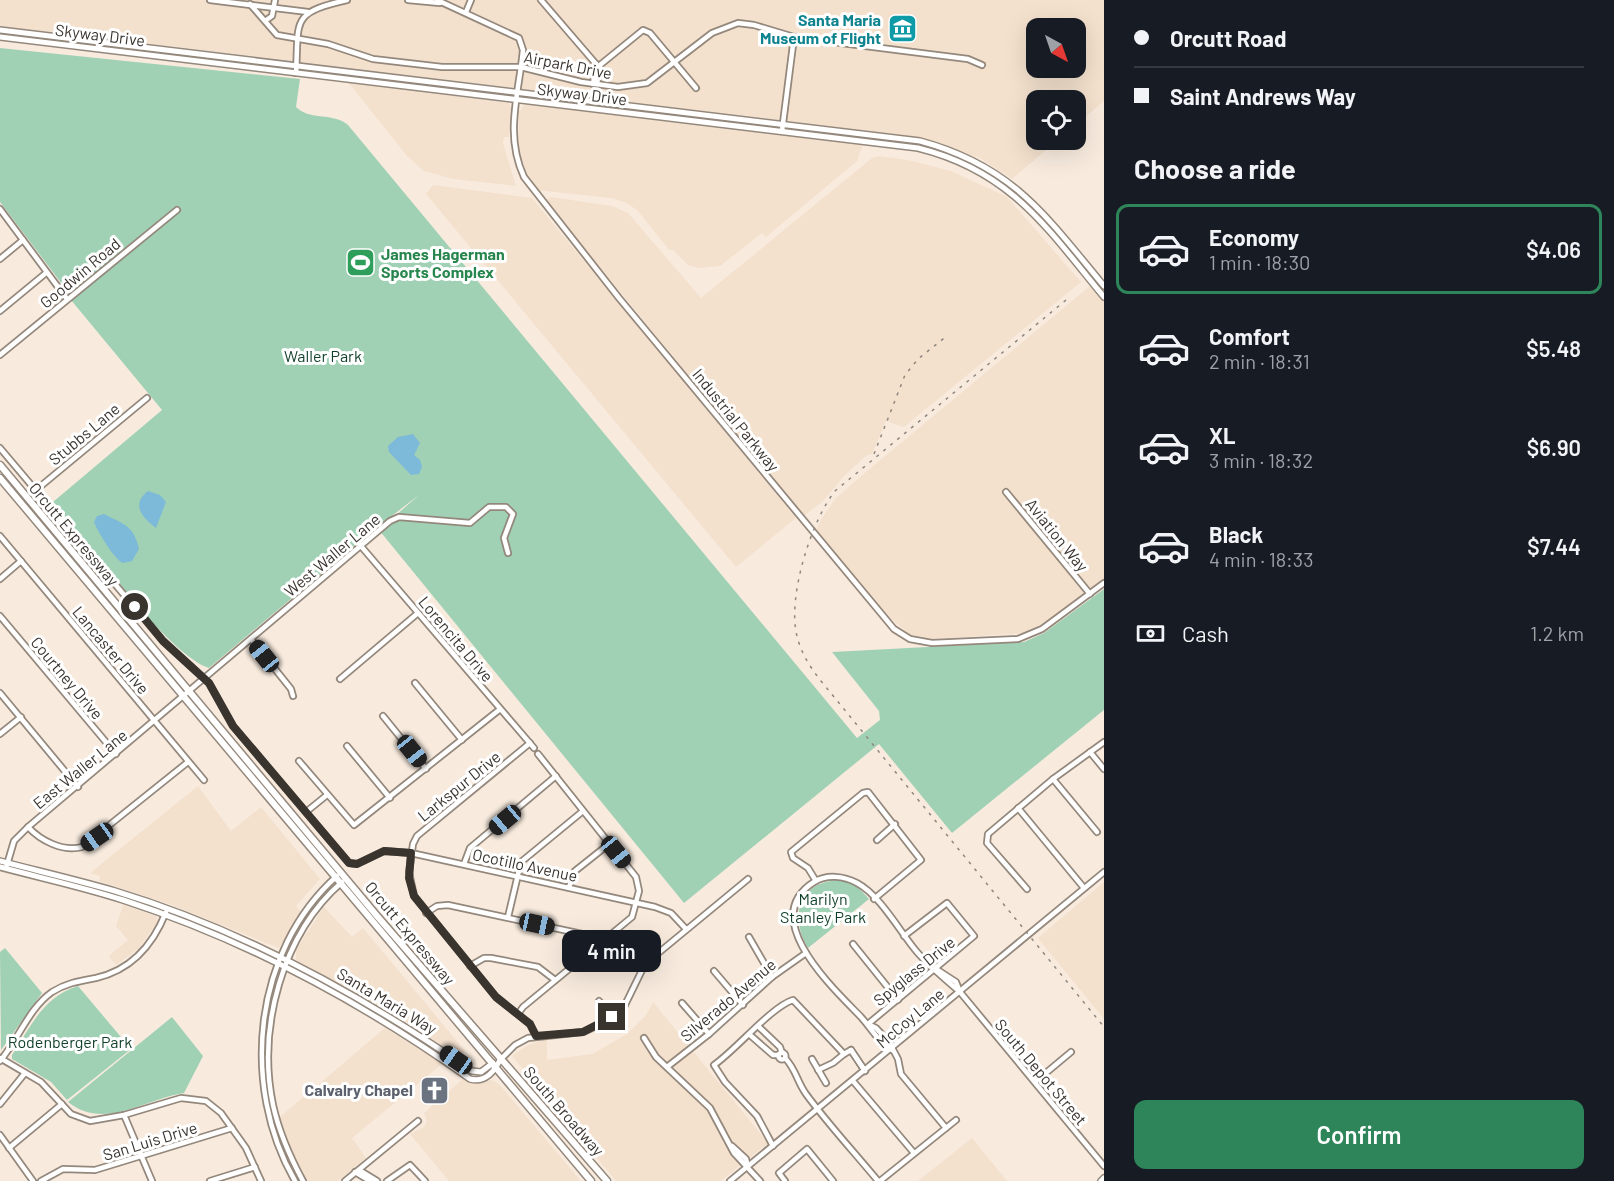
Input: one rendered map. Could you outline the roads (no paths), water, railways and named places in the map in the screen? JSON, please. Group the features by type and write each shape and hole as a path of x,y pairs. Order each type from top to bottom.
{"highway":[{"name":"Orcutt Expressway","path":"0,465 346,879 500,1059"},
{"name":"Orcutt Expressway","path":"0,478 495,1070"},
{"name":"South Broadway","path":"500,1059 607,1181"},
{"name":"South Broadway","path":"495,1070 591,1181"}],"main road":[{"name":"Skyway Drive","path":"0,30 516,91 918,148 942,154 977,169 1008,189 1035,213 1104,297"},
{"name":"Skyway Drive","path":"0,37 515,100 920,141 975,160 1001,176 1034,202 1104,286"},
{"name":"Santa Maria Way","path":"0,861 4,866 115,891 282,957 413,1030 472,1071 481,1072 500,1059"},
{"name":"Santa Maria Way","path":"166,912 278,965 394,1028 470,1079 483,1079 495,1070"},
{"path":"495,1070 500,1059"}],"street":[{"path":"210,0 308,12"},
{"path":"265,21 272,16 275,0"},
{"path":"296,73 299,25 308,12 320,3 347,0"},
{"path":"408,0 446,4"},
{"path":"437,0 466,12 471,0"},
{"path":"542,0 598,64"},
{"name":"Airpark Drive","path":"250,4 277,35 328,44 373,59 442,67 521,67 595,84 640,86 658,77 712,33 731,24 754,25 794,38 968,59 982,65"},
{"name":"Industrial Parkway","path":"466,12 519,38 524,50 516,91 513,144 520,169 532,190 894,629 910,639 932,643 996,641 1029,635 1090,594"},
{"path":"595,84 598,64 643,30 647,30 696,88"},
{"path":"782,127 794,38"},
{"path":"0,209 67,299"},
{"name":"Goodwin Road","path":"0,356 177,210"},
{"path":"0,259 23,240"},
{"path":"0,311 46,273"},
{"name":"Stubbs Lane","path":"36,490 147,398"},
{"path":"0,448 163,641 204,677 233,726 306,812 327,795"},
{"name":"Aviation Way","path":"1006,492 1090,594"},
{"name":"West Waller Lane","path":"184,698 204,677 380,528 399,517 470,523 489,507 506,507 513,514 504,538 508,553"},
{"name":"Lancaster Drive","path":"0,536 204,780"},
{"name":"Lorencita Drive","path":"360,545 532,746"},
{"path":"0,579 21,561"},
{"path":"1090,594 1104,583"},
{"path":"340,679 418,613"},
{"name":"Courtney Drive","path":"0,616 116,754"},
{"path":"251,639 291,688 292,696"},
{"path":"415,683 462,740"},
{"path":"0,693 78,787"},
{"name":"East Waller Lane","path":"4,866 14,842 28,827 184,698"},
{"path":"299,761 354,825 499,710"},
{"path":"383,716 426,769"},
{"path":"0,734 21,717"},
{"path":"1027,889 986,839 988,834 1053,779 1104,742"},
{"path":"347,746 390,798"},
{"name":"Larkspur Drive","path":"411,853 417,836 532,746"},
{"path":"1090,752 1104,769"},
{"path":"518,1014 555,980 633,917 637,903 637,879 538,754"},
{"path":"28,827 44,841 71,848 82,847 188,762"},
{"path":"464,864 470,848 556,776"},
{"path":"1053,779 1097,832"},
{"path":"874,899 921,860 895,824 866,792 791,852 793,858 808,868 816,881 798,899 792,918 795,933 806,953 839,994 868,1024 872,1032 892,1050 898,1059 901,1074 946,1128"},
{"path":"1018,808 1084,888"},
{"path":"508,917 516,876 525,858 583,811"},
{"name":"Ocotillo Avenue","path":"306,812 353,866 384,851 411,853 569,887 666,911 686,929"},
{"path":"877,840 895,824"},
{"path":"569,887 575,871 609,844"},
{"path":"411,853 410,884 414,896 496,997 530,1024 536,1036"},
{"name":"McCoy Lane","path":"730,1181 892,1050 1104,872"},
{"path":"296,1181 277,1145 262,1079 262,1027 282,957 307,912 341,873"},
{"name":"South Depot Street","path":"816,881 834,877 853,880 868,891 904,936 935,969 956,982 960,992 1104,1166"},
{"path":"303,1181 278,1124 270,1079 270,1026 288,961 314,915 346,879"},
{"path":"500,1059 515,1045 536,1036 583,1032 612,1017 625,1005 645,964 748,879"},
{"name":"Spyglass Drive","path":"868,1024 974,936 947,903 904,936"},
{"path":"426,913 437,906 448,905 582,934 598,946"},
{"path":"166,912 149,944 129,963 108,974 70,983 50,993 39,1004 1,1059 41,1082 71,1114 90,1121 124,1115 181,1098 194,1098 213,1106 232,1128 261,1181"},
{"path":"749,937 772,977"},
{"path":"854,944 898,1000"},
{"name":"Silverado Avenue","path":"666,1067 709,1034 772,977 806,953"},
{"path":"470,966 484,958 491,958 543,969 555,980"},
{"path":"714,971 743,1005"},
{"path":"773,1146 757,1116 725,1082 714,1065 781,1006 794,1000 844,1054"},
{"path":"599,1001 612,1017"},
{"path":"682,1003 709,1034"},
{"path":"759,1027 780,1047 781,1060 785,1058 795,1070 801,1087 879,1181 956,1120"},
{"path":"750,1035 772,1055 780,1054"},
{"path":"644,1038 666,1067 710,1108 732,1146 746,1159 748,1166 760,1181"},
{"path":"818,1070 851,1050 855,1060 865,1071"},
{"path":"1035,1082 1071,1052"},
{"path":"812,1059 826,1083"},
{"path":"0,1104 25,1074"},
{"path":"853,1081 914,1153"},
{"path":"9,1148 62,1104"},
{"path":"124,1115 152,1181"},
{"path":"345,1181 418,1120"},
{"name":"San Luis Drive","path":"41,1181 63,1169 96,1170 232,1128"},
{"path":"0,1135 33,1181"},
{"path":"785,1181 778,1173 807,1149 832,1181"},
{"path":"387,1181 410,1165 425,1181"},
{"path":"210,1181 255,1167"},
{"path":"357,1171 370,1181"},
{"path":"357,1171 377,1181"}],"water":[{"path":"413,434 420,443 414,455 420,460 422,467 419,474 411,475 389,452 388,446 398,437"},
{"path":"148,491 160,495 166,502 156,528 140,511 140,501"},
{"path":"104,514 127,526 134,535 139,549 132,561 123,563 119,560 103,538 94,522 97,516"}],"railway":[{"path":"1066,300 835,491 818,521 803,560 795,602 795,620 801,648 817,676 1104,1027"},
{"path":"874,454 905,375 918,359 948,335"}],"place":[{"name":"Santa Maria Museum of Flight","path":"902,29"},
{"name":"James Hagerman Sports Complex","path":"360,263"},
{"name":"Calvalry Chapel","path":"434,1090"}],"park label":[{"name":"Waller Park","path":"323,356"},
{"name":"Marilyn Stanley Park","path":"823,908"},
{"name":"Rodenberger Park","path":"70,1042"}]}
